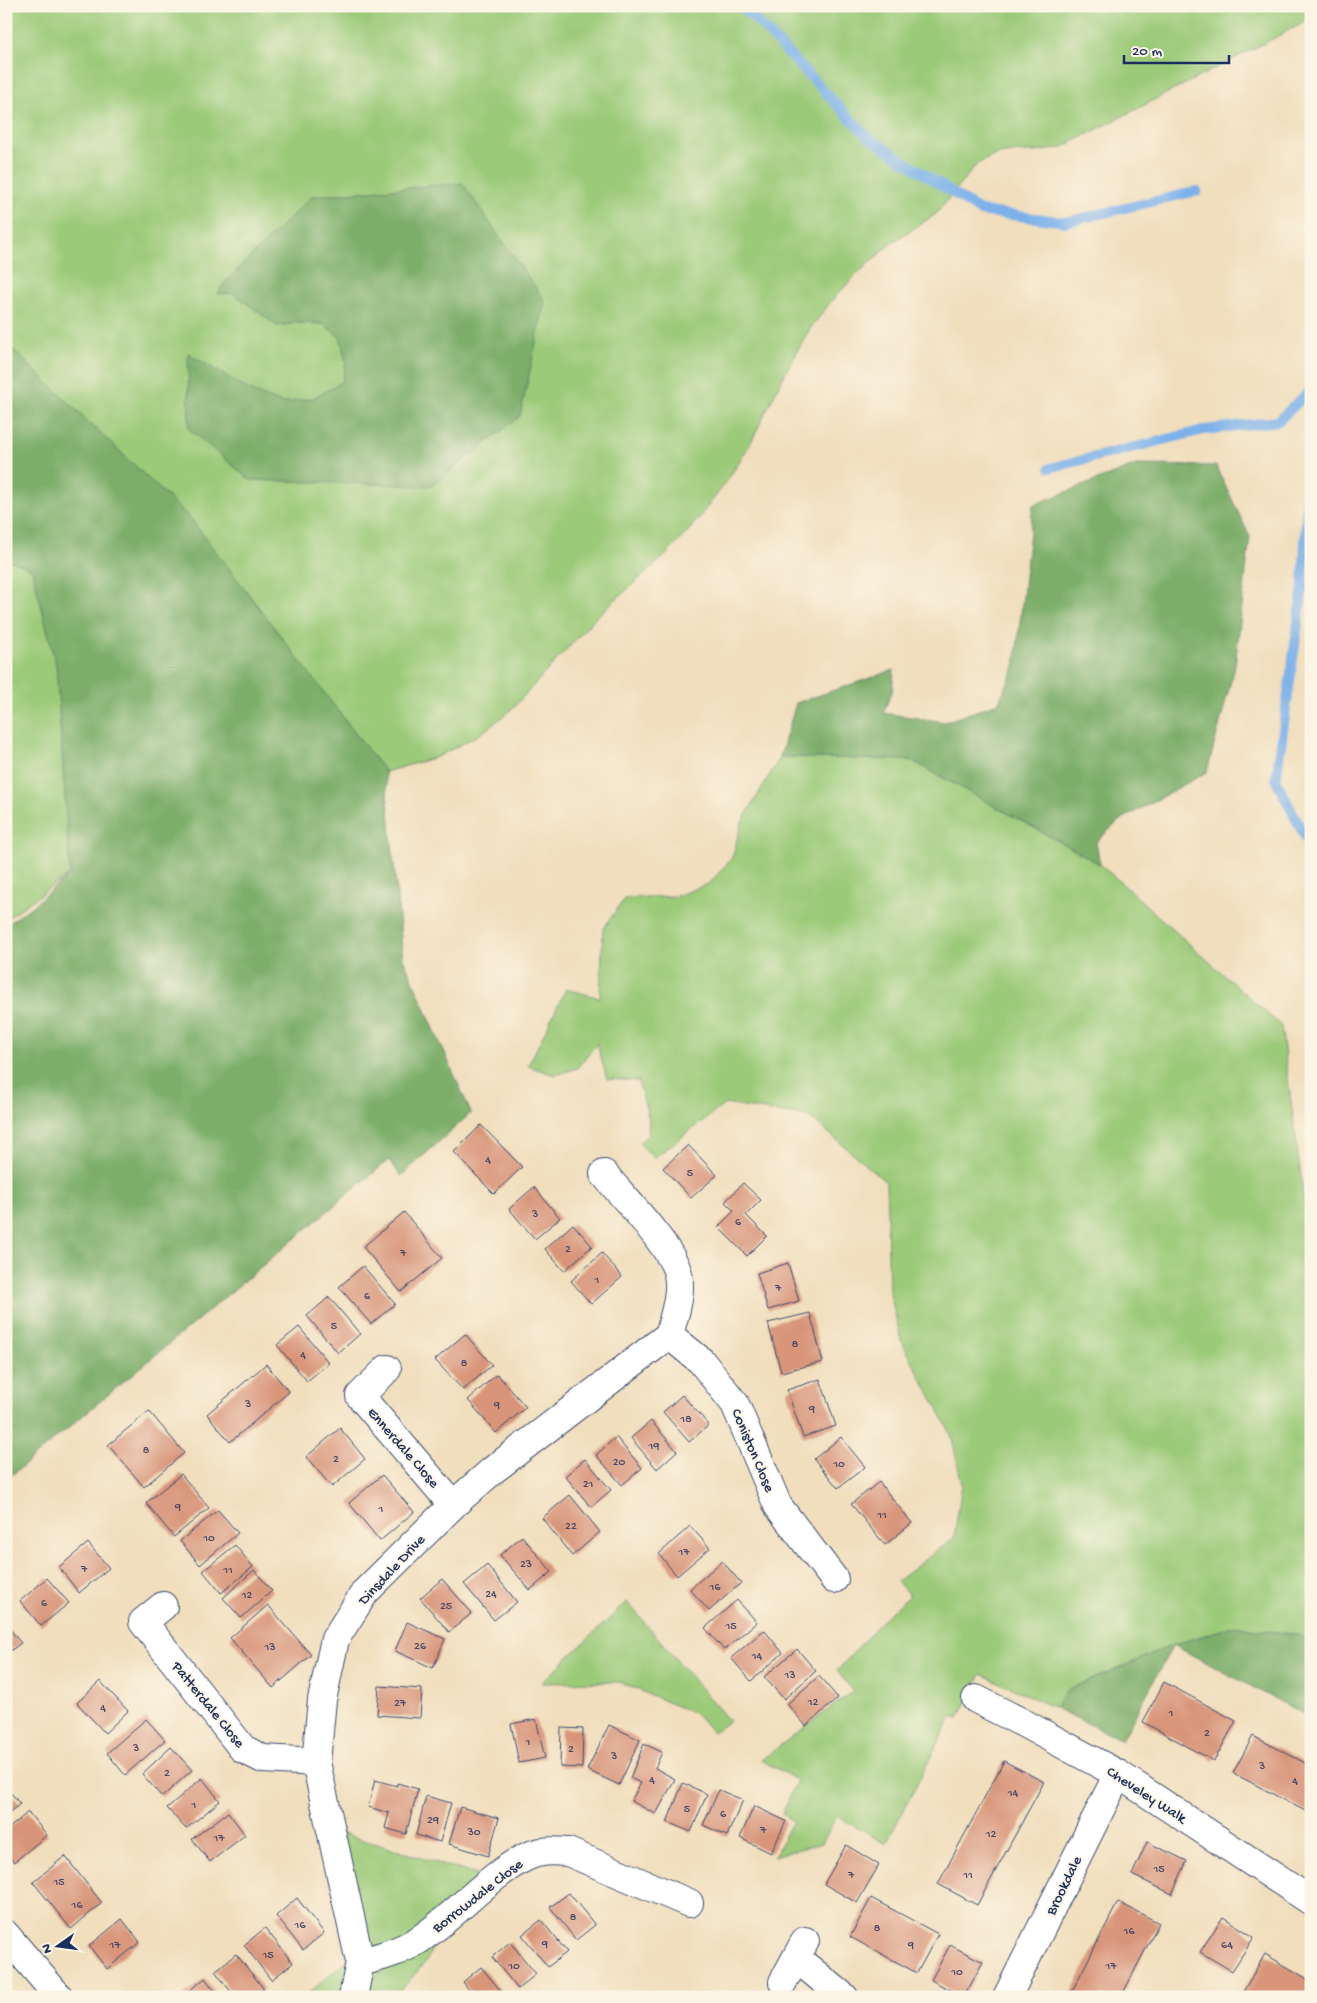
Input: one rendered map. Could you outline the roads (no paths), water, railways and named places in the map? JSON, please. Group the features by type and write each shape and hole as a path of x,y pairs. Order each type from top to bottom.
{"street":[{"path":"604,1174 666,1248 678,1274 677,1303 669,1335"},
{"name":"Dinsdale Drive","path":"353,1997 360,1962 316,1762 322,1700 335,1639 365,1592 453,1504 494,1470 669,1335"},
{"name":"Coniston Close","path":"669,1335 701,1361 735,1404 778,1506 834,1578"},
{"name":"Ennerdale Close","path":"387,1369 360,1396 453,1504"},
{"name":"Patterdale Close","path":"163,1606 143,1622 243,1749 263,1759 316,1762"},
{"name":"Cheveley Walk","path":"976,1699 1118,1774 1311,1901"},
{"name":"Brookdale","path":"1007,1997 1118,1774"},
{"name":"Borrowdale Close","path":"360,1962 391,1954 417,1941 507,1869 527,1856 547,1850 568,1852 623,1882 689,1903"},
{"path":"6,1935 59,1997"},
{"path":"783,1982 800,1949 844,1997"}],"waterway":[{"path":"740,6 757,21 868,137 980,211 1066,222 1197,191"},
{"path":"1050,468 1204,430 1278,421 1311,390"},
{"path":"1311,411 1303,587 1276,780 1311,849"}]}
